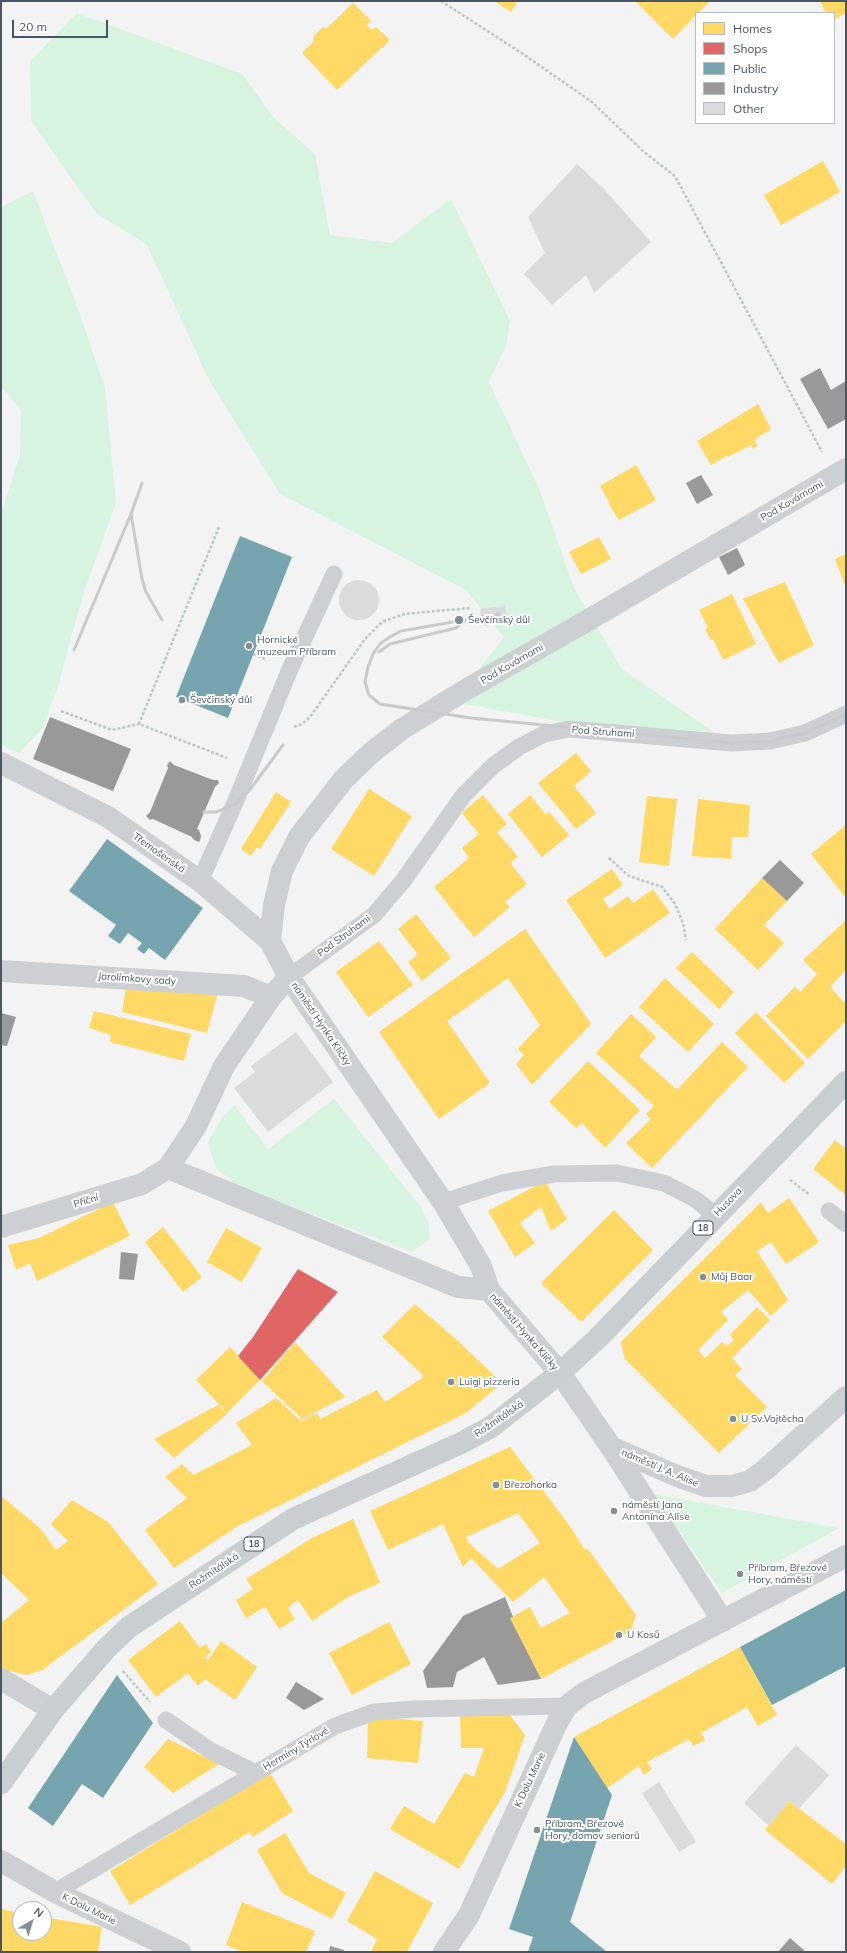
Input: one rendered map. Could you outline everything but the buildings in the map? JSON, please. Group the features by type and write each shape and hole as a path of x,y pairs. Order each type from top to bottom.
{"main road":[{"name":"Husova","path":"560,1373 597,1339 846,1082"},
{"name":"Rožmitálská","path":"1,1783 53,1710 106,1649 129,1627 293,1519 461,1443 490,1427 560,1373"}],"street":[{"name":"Pod Kovárnami","path":"270,940 274,905 282,871 299,837 343,780 371,753 402,729 467,689 585,622 841,472"},
{"name":"Třemošenská","path":"1,763 108,817 200,881 270,940 289,977"},
{"name":"Jarolímkovy sady","path":"1,971 244,986 271,997"},
{"name":"náměstí Hynka Kličky","path":"489,1290 458,1287 168,1168 196,1126 224,1066 271,997 289,977 443,1202 480,1266 489,1290 560,1373"},
{"name":"Příční","path":"1,1227 142,1184 168,1168"},
{"name":"náměstí J. A. Alise","path":"560,1373 611,1447 723,1621"},
{"name":"náměstí J. A. Alise","path":"611,1447 677,1476 706,1486 732,1486 750,1481 765,1470 846,1397"},
{"path":"723,1621 846,1556"},
{"name":"K Dolu Marie","path":"444,1952 469,1915 557,1723 567,1706 584,1693 723,1621"},
{"path":"1,1679 53,1710"},
{"name":"K Dolu Marie","path":"1,1861 55,1892 180,1952"}],"lane":[{"path":"200,881 250,767 290,669 334,574"},
{"name":"Pod Struhami","path":"289,977 374,915 403,881 463,796 494,765 519,747 544,734 569,729 732,743 770,741 805,733 846,714"},
{"path":"443,1202 502,1183 554,1174 617,1173 664,1183 695,1199 715,1216"},
{"path":"829,1211 846,1224"},
{"name":"Hermíny Týrlové","path":"55,1892 336,1726 374,1712 415,1709 567,1706"},
{"path":"166,1720 211,1751 256,1773"}],"path":[{"path":"441,1 592,102 644,152 675,176 841,472"},
{"path":"139,724 219,527"},
{"path":"269,720 293,728 302,724 310,717 365,639 382,622 404,614 470,608"},
{"path":"61,711 112,730 139,724 250,767"},
{"path":"609,858 629,876 662,887 676,904 683,923 686,940"},
{"path":"768,1162 829,1211"},
{"path":"106,1649 166,1720"}],"green space":[{"path":"77,13 242,74 275,119 315,154 330,235 392,243 451,199 510,321 506,346 489,382 540,491 574,588 622,669 714,732 563,722 454,702 504,637 466,590 280,494 209,380 147,245 96,213 31,121 30,61"},
{"path":"33,191 81,317 105,388 116,503 82,598 59,683 43,728 19,753 1,745 1,513 20,455 21,410 1,386 1,207"},
{"path":"334,1099 420,1206 429,1223 430,1239 412,1252 238,1186 216,1168 208,1143 222,1117 234,1105 268,1149"},
{"path":"653,1494 839,1528 722,1593"}],"railway":[{"path":"74,650 131,514 142,483"},
{"path":"131,514 142,579 146,592 162,620"},
{"path":"499,614 401,631 390,637 380,644 373,654 368,667 365,682 369,695 380,704 471,718 732,743 770,741 805,733 846,714"},
{"path":"379,652 390,644 456,628 467,619"},
{"path":"204,812 216,812 234,805 249,791 283,745"}],"place":[{"name":"Ševčínský důl","path":"459,620"},
{"name":"Hornické muzeum Příbram","path":"249,646"},
{"name":"Ševčinský důl","path":"182,700"},
{"name":"Můj Baar","path":"703,1277"},
{"name":"Luigi pizzeria","path":"451,1382"},
{"name":"U Sv.Vojtěcha","path":"733,1419"},
{"name":"Březohorka","path":"496,1485"},
{"name":"náměstí Jana Antonína Alise","path":"614,1511"},
{"name":"Příbram, Březové Hory, náměstí","path":"740,1574"},
{"name":"U Kosů","path":"619,1635"},
{"name":"Příbram, Březové Hory, domov seniorů","path":"537,1830"}]}
